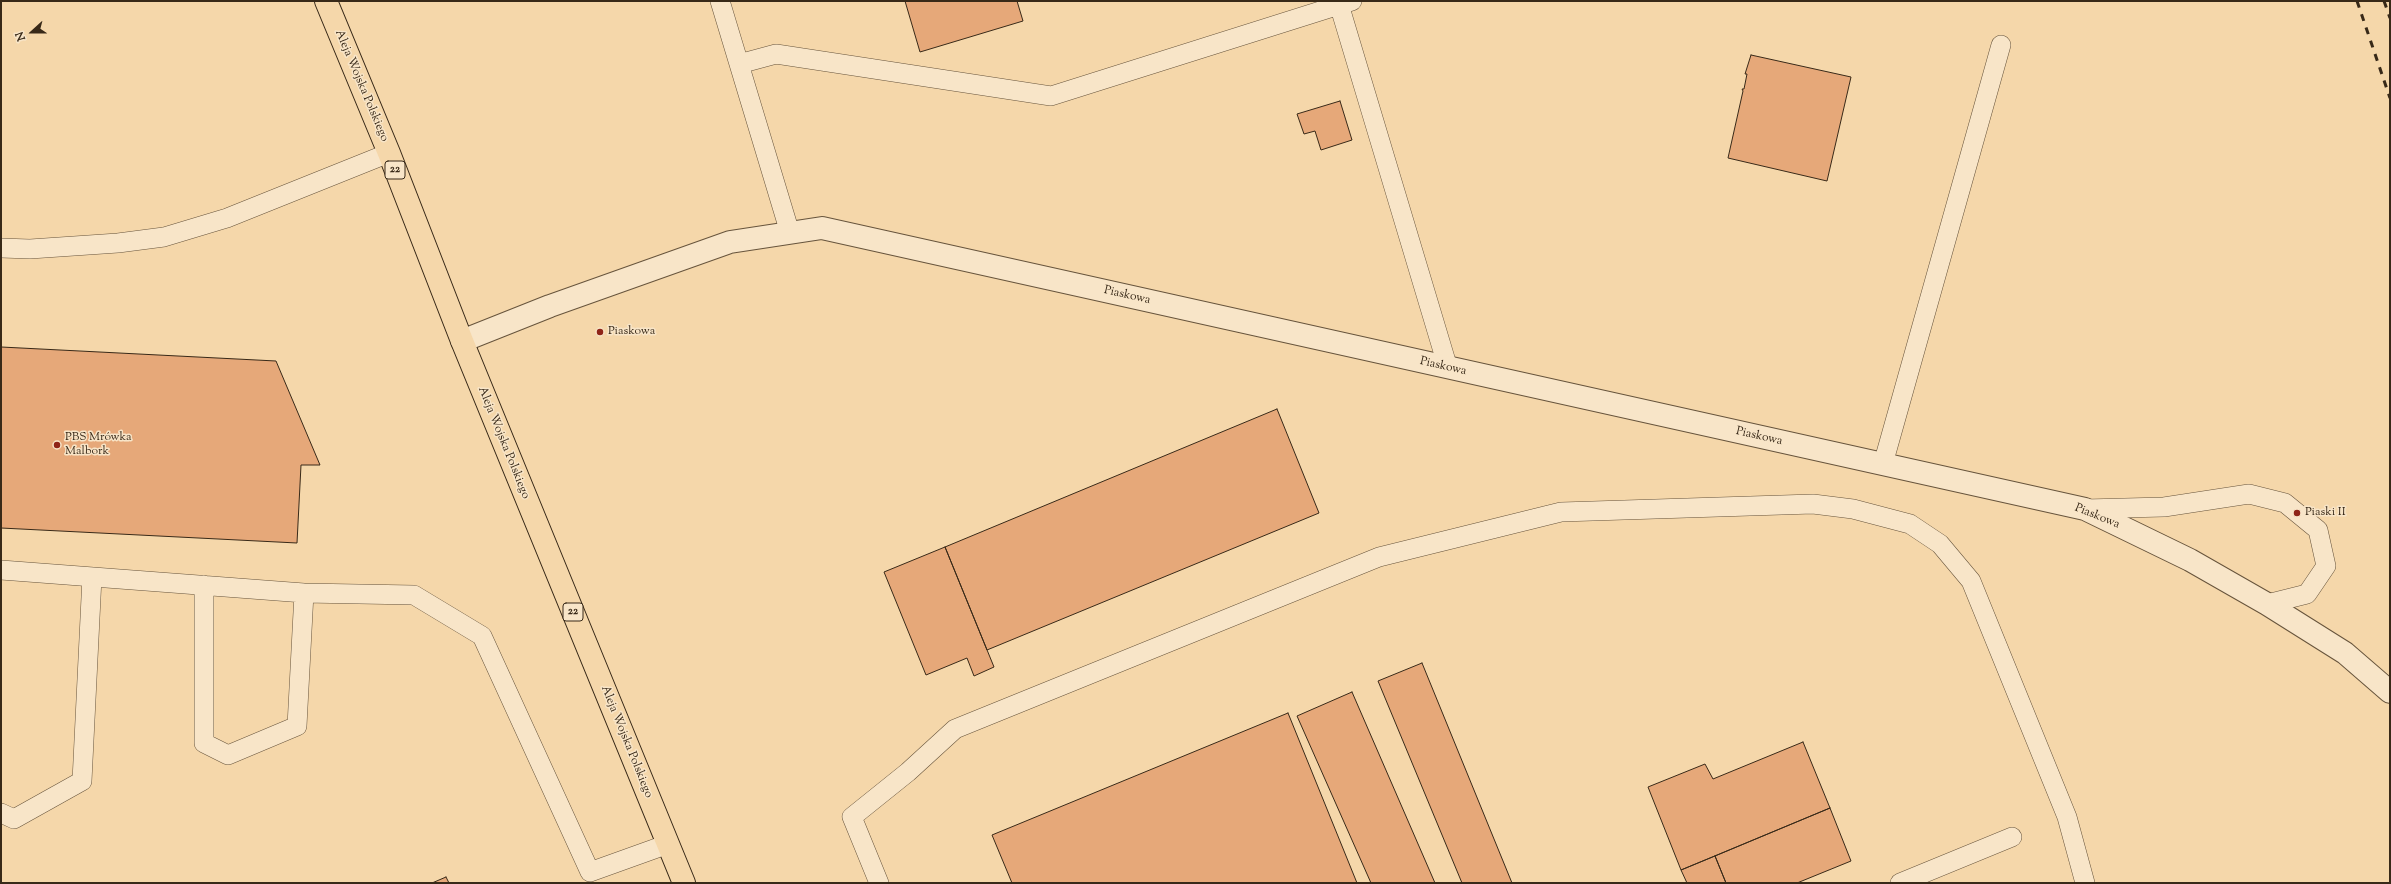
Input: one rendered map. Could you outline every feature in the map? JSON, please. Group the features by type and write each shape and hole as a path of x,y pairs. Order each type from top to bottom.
{"main road":[{"name":"Aleja Wojska Polskiego","path":"326,1 389,153 462,341 684,883"}],"street":[{"name":"Piaskowa","path":"462,341 550,306 730,242 822,228 2085,509 2190,560 2267,604 2345,653 2390,692"}],"lane":[{"path":"720,1 790,233"},
{"path":"739,64 776,54 1050,96 1343,2 1448,368"},
{"path":"1883,464 2001,46"},
{"path":"1,248 30,249 118,244 164,237 227,218 389,153"},
{"path":"2085,509 2164,507 2249,494 2285,502 2318,530 2326,566 2307,594 2267,604"},
{"path":"879,883 852,817 908,772 955,729 1379,557 1561,512 1813,504 1853,509 1910,524 1940,544 1970,581 2067,817 2085,883"},
{"path":"1,570 304,593 414,595 482,636 590,878 668,844"},
{"path":"1,813 14,818 82,781 92,577"},
{"path":"204,586 204,743 228,755 297,726 304,593"},
{"path":"1900,883 2012,837"}],"building":[{"path":"905,1 1017,1 1023,21 920,52"},
{"path":"1751,55 1851,77 1827,181 1728,158 1743,91 1742,89 1744,89 1747,74 1745,74"},
{"path":"1340,101 1352,140 1321,150 1315,131 1304,134 1297,114"},
{"path":"1,347 276,361 320,465 301,465 297,543 1,528"},
{"path":"1277,409 1319,513 987,650 945,547"},
{"path":"945,547 994,667 974,676 967,658 926,675 884,572"},
{"path":"1422,663 1512,883 1462,883 1378,681"},
{"path":"1352,692 1435,883 1371,883 1297,716"},
{"path":"1288,713 1357,883 1012,883 992,835"},
{"path":"1803,742 1830,808 1681,870 1648,787 1705,764 1713,779"},
{"path":"1830,808 1851,861 1797,883 1726,883 1715,856"},
{"path":"1715,856 1726,883 1687,883 1681,870"},
{"path":"446,877 449,883 432,883"}],"railway":[{"path":"2357,1 2390,98"},
{"path":"2384,1 2390,18"}],"place":[{"name":"Piaskowa","path":"600,332"},
{"name":"PBS Mrówka Malbork","path":"57,445"},
{"name":"Piaski II","path":"2297,513"}]}
